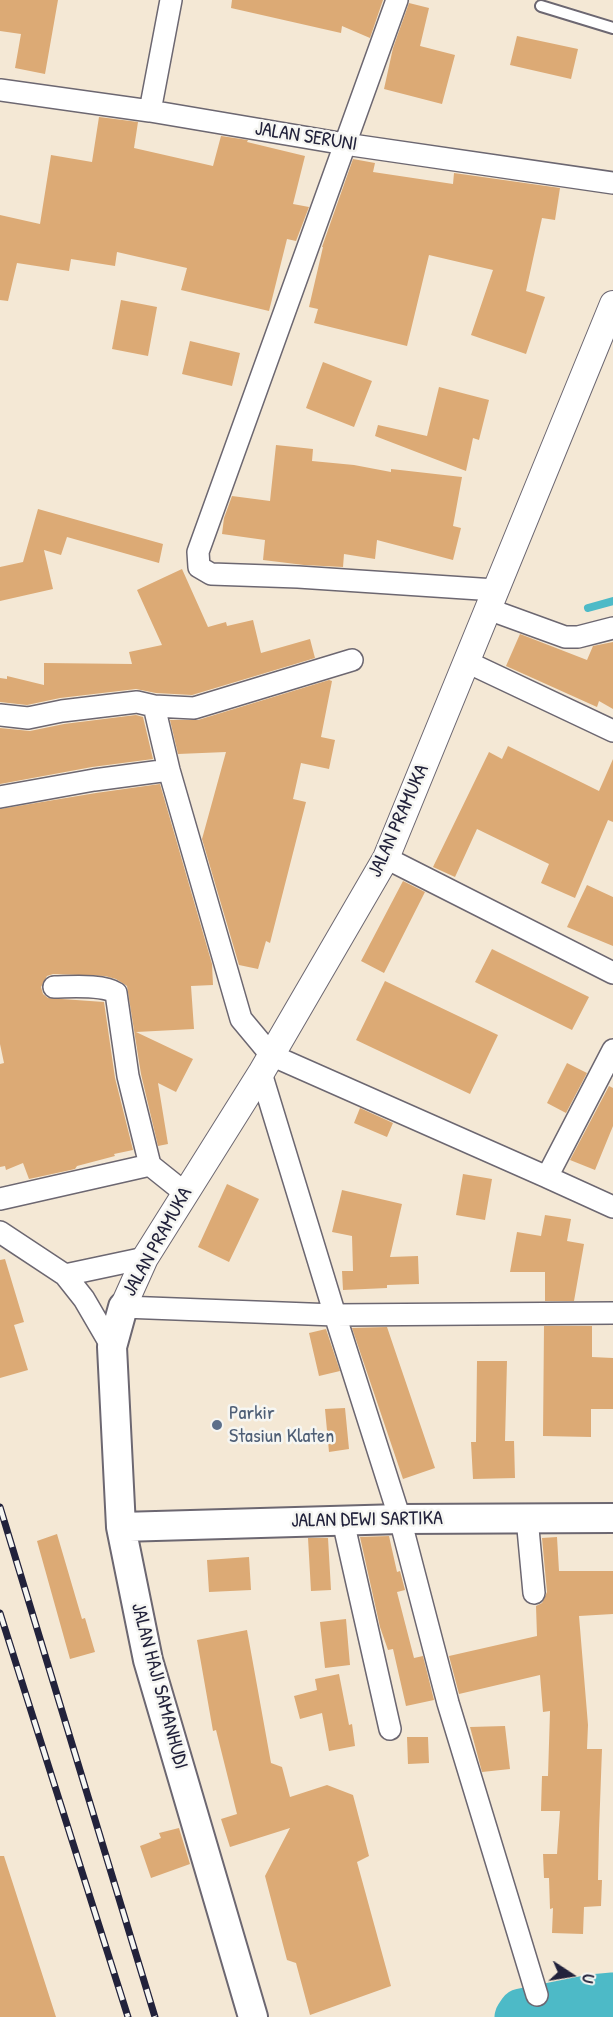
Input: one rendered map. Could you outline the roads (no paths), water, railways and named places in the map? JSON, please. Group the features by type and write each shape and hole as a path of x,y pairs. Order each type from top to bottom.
{"main road":[{"name":"JALAN HAJI SAMANHUDI","path":"123,1307 112,1347 121,1527 148,1660 253,2017"},
{"name":"JALAN DEWI SARTIKA","path":"121,1527 400,1519 613,1518"}],"street":[{"path":"150,111 171,0"},
{"path":"397,0 198,552 199,567 211,574 298,577 491,600 565,637 578,637 613,628"},
{"name":"JALAN SERUNI","path":"0,90 613,183"},
{"name":"JALAN PRAMUKA","path":"123,1307 145,1258 266,1064 386,858 613,304"},
{"path":"0,715 28,718 62,711 137,702 194,708 352,660"},
{"path":"467,662 613,731"},
{"path":"154,705 169,770 241,1019 266,1064 335,1315 400,1519 448,1703 537,1995"},
{"path":"0,797 94,780 169,770"},
{"path":"386,858 613,973"},
{"path":"54,987 102,988 111,989 116,993 128,1076 150,1165 185,1192"},
{"path":"547,1177 613,1050"},
{"path":"266,1064 547,1177 613,1207"},
{"path":"0,1199 150,1165"},
{"name":"JALAN HAJI SAMANHUDI","path":"0,1232 65,1275 84,1299 112,1347"},
{"path":"65,1275 145,1258"},
{"path":"123,1307 335,1315 613,1314"},
{"path":"527,1518 534,1593"},
{"path":"343,1521 390,1729"}],"lane":[{"path":"541,6 613,28"}],"waterway":[{"path":"588,608 613,601"},
{"path":"517,2017 521,2011 613,1995"}],"railway":[{"path":"0,1507 155,2017"},
{"path":"0,1613 128,2017"}],"place":[{"name":"Parkir Stasiun Klaten","path":"217,1425"}]}
